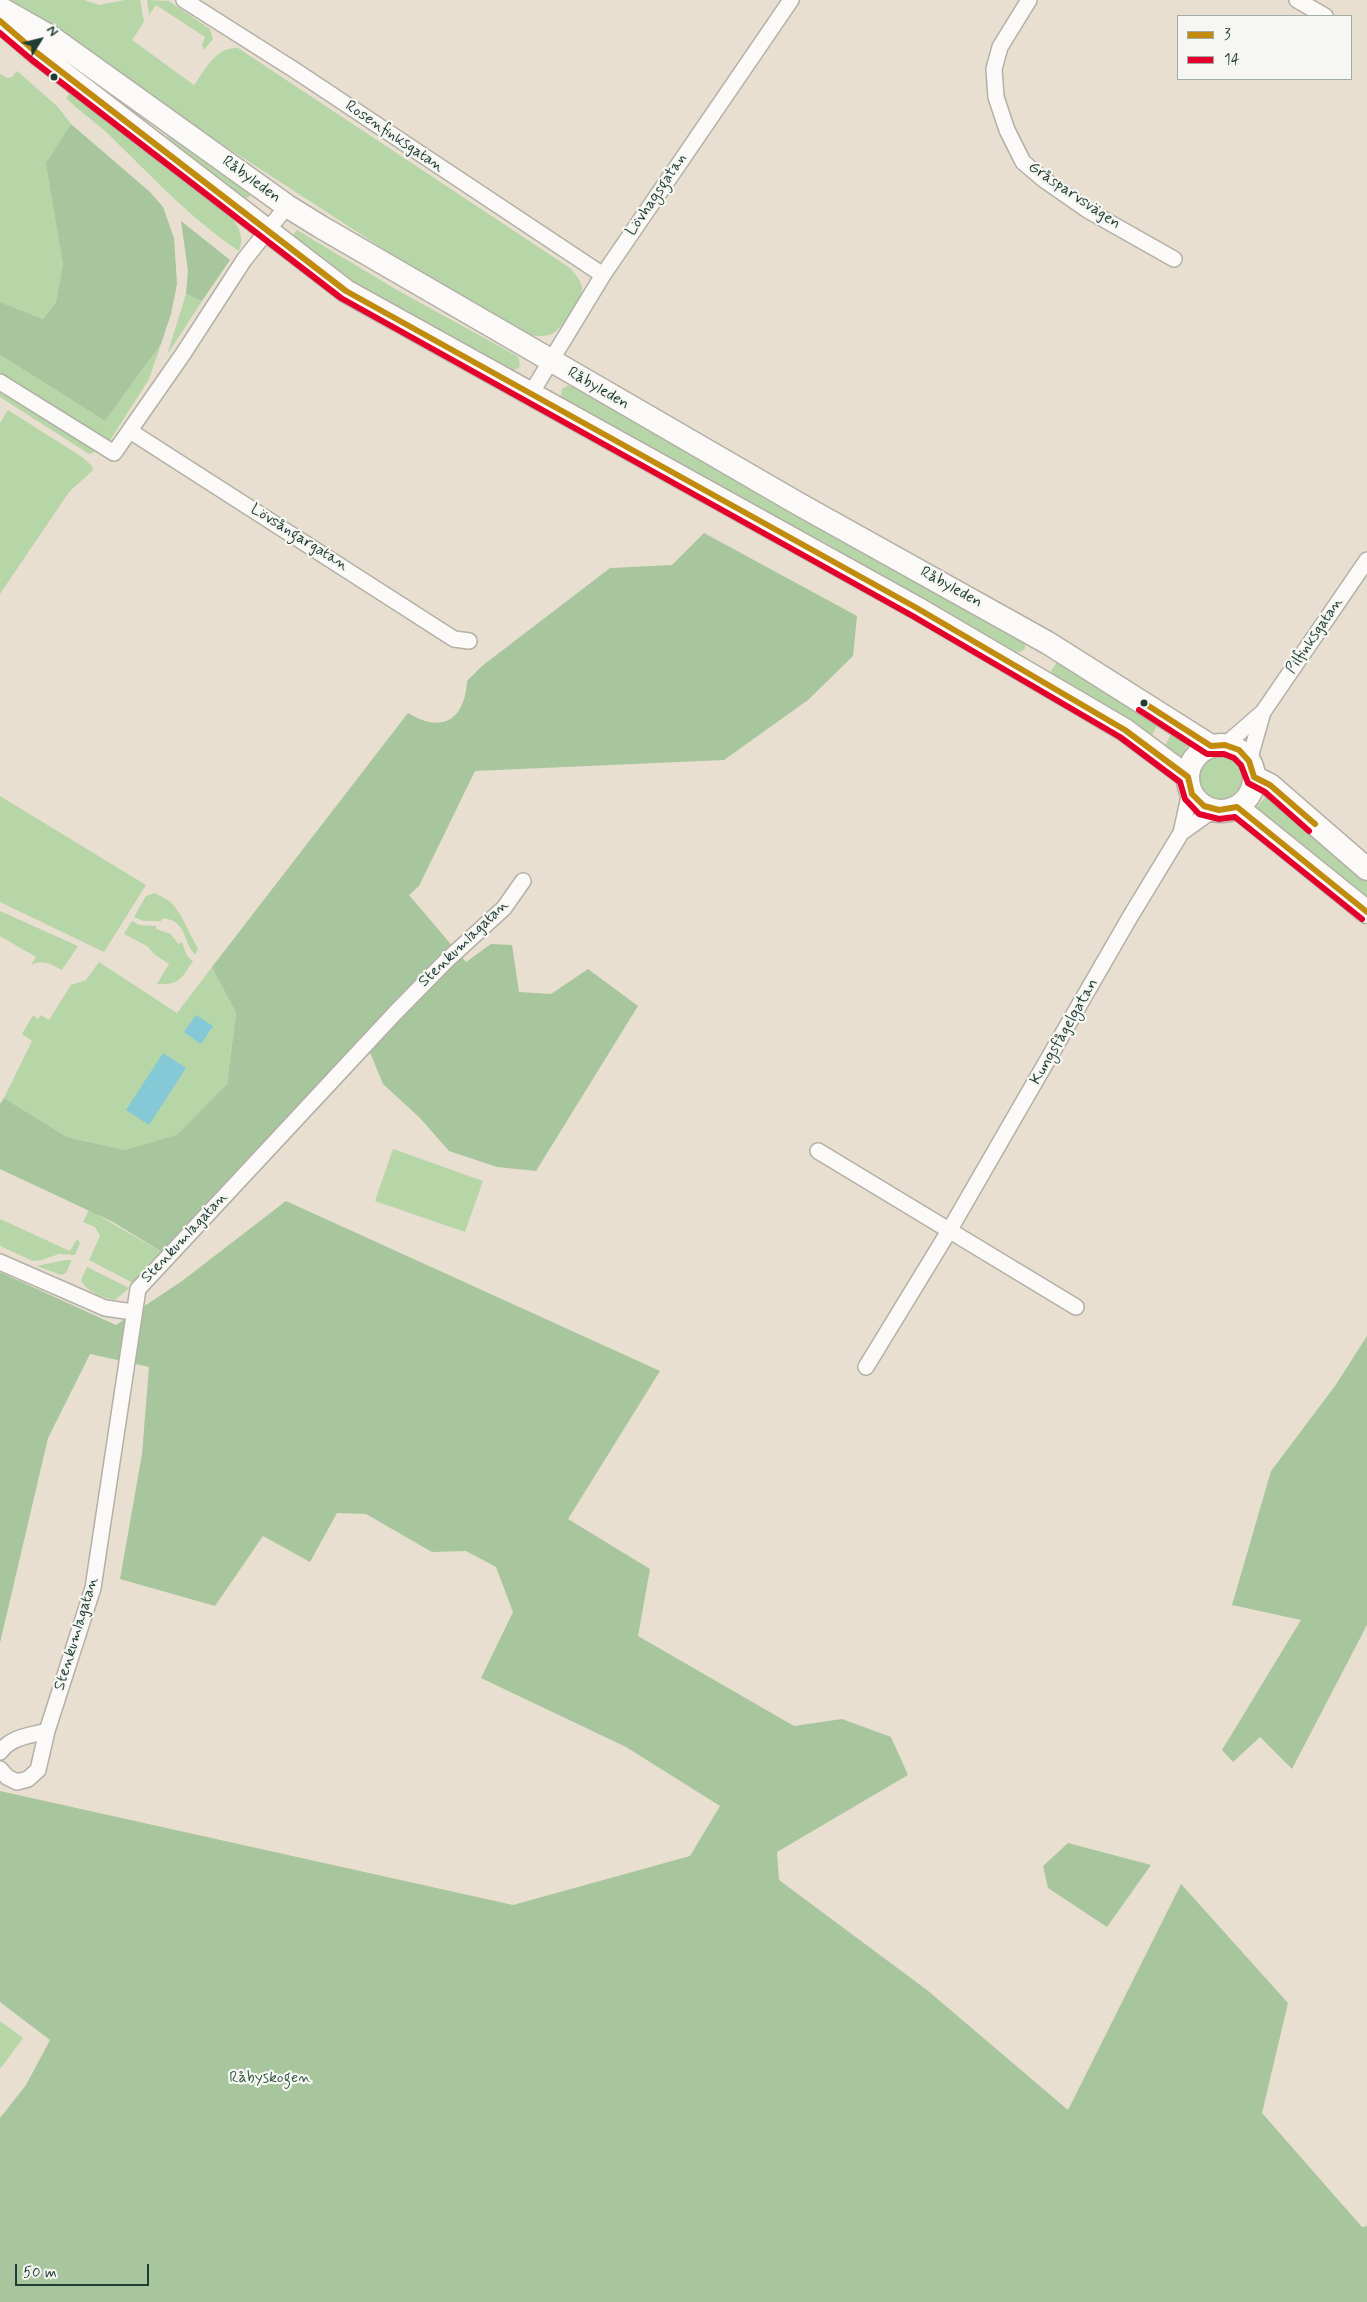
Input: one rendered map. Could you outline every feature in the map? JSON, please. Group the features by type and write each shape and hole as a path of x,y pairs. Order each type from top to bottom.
{"main road":[{"name":"Råbyleden","path":"0,8 51,37 287,206 550,361 1048,643 1218,746 1238,750 1252,769 1367,869"},
{"name":"Råbyleden","path":"0,21 37,53 346,291 530,395 915,607 1125,730 1189,784 1195,800 1212,811"},
{"path":"1189,784 1188,771 1195,757 1218,746"},
{"path":"1212,811 1227,811 1237,808 1250,794 1252,769"},
{"path":"1237,808 1367,912"}],"street":[{"name":"Rosenfinksgatan","path":"184,0 603,274"},
{"name":"Lövhagsgatan","path":"530,395 603,274 791,0"},
{"name":"Gråsparvsvägen","path":"1029,0 1000,47 994,69 996,97 1007,130 1023,162 1043,179 1089,210 1174,259"},
{"path":"1297,0 1323,15"},
{"path":"0,382 114,453 184,354 244,260 287,206"},
{"name":"Lövsångargatan","path":"130,431 454,639 470,641"},
{"name":"Pilfinksgatan","path":"1218,746 1264,712 1367,560"},
{"name":"Pilfinksgatan","path":"1252,769 1264,712"},
{"name":"Kungsfågelgatan","path":"866,1367 949,1231 1130,917 1181,833 1189,784"},
{"name":"Kungsfågelgatan","path":"1181,833 1212,811"},
{"name":"Stenkumlagatan","path":"0,1769 7,1777 17,1782 28,1779 38,1770 47,1732 93,1588 109,1490 133,1312 138,1289 388,1020 446,960 504,908 523,881"},
{"path":"818,1151 1076,1306"},
{"path":"0,1262 105,1308 133,1312"},
{"path":"0,1752 6,1744 15,1739 47,1732"}],"green space":[{"path":"0,0 84,0 99,5 125,0 140,0 144,22 132,40 194,85 212,60 230,48 238,48 570,268 579,280 582,288 576,306 561,326 552,334 543,336 528,335 382,248"},
{"path":"147,0 169,1 210,29 213,39 204,50 202,45 205,37 156,5 149,15"},
{"path":"17,71 58,107 71,124 47,163 63,264 56,302 43,319 0,302 0,74 7,78 12,77"},
{"path":"70,93 125,132 231,217 240,233 239,251 186,210 107,133 71,103 66,98"},
{"path":"71,124 150,192 163,207 174,238 177,284 171,314 161,344 105,421 0,355 0,302 43,319 56,302 63,264 46,163"},
{"path":"169,134 251,190 250,196 245,199 240,198 167,137"},
{"path":"181,221 230,260 202,301 186,294 188,271"},
{"path":"297,230 397,290 517,356 520,362 519,368 508,372 332,271 292,236"},
{"path":"186,294 202,301 168,352"},
{"path":"161,344 149,379 109,442 0,374 0,355 105,421"},
{"path":"572,386 793,508 1025,643 1025,649 1014,653 888,581 823,541 789,526 564,402 561,395 562,389"},
{"path":"0,389 95,452 89,454 0,397"},
{"path":"8,410 82,457 93,467 92,471 69,492 0,594 0,423"},
{"path":"704,533 857,616 853,656 808,700 724,760 475,771 419,886 409,895 466,962 491,944 512,945 519,992 551,994 588,969 638,1006 536,1171 497,1167 449,1151 419,1117 383,1084 364,1038 167,1255 113,1222 0,1169 0,1104 4,1098 67,1137 125,1150 177,1135 227,1084 236,1013 212,967 408,713 431,722 450,720 462,705 467,681 482,666 610,568 672,565"},
{"path":"1057,662 1063,662 1159,722 1151,737 1054,677 1051,671"},
{"path":"1173,730 1190,741 1181,756 1165,746"},
{"path":"1221,754 1230,756 1238,761 1243,769 1245,778 1243,787 1238,795 1230,800 1221,802 1212,800 1204,795 1199,787 1197,778 1199,769 1204,761 1212,756"},
{"path":"0,796 146,885 104,952 0,902"},
{"path":"1266,796 1367,878 1367,902 1254,811"},
{"path":"155,893 171,902 180,914 198,949 195,955 184,932 177,923 163,918 161,921 143,921 134,917 146,896"},
{"path":"0,911 78,946 62,970 43,962 31,965 36,957 0,936"},
{"path":"133,921 139,925 156,926 156,929 171,934 178,944 182,942 187,956 193,961 179,980 171,983 157,984 169,964 154,954 147,946 124,934"},
{"path":"99,962 177,1013 212,967 236,1013 227,1084 177,1136 125,1150 67,1137 4,1098 32,1041 22,1034 33,1015 38,1019 41,1015 49,1020 71,985 86,980"},
{"path":"393,1149 483,1181 465,1232 375,1201"},
{"name":"Råbyskogen","path":"286,1201 660,1371 568,1519 650,1569 638,1636 794,1726 842,1719 891,1737 908,1775 777,1852 779,1880 927,1990 1068,2110 1181,1884 1288,2003 1262,2113 1362,2227 1367,2226 1367,2302 0,2302 0,2118 26,2085 50,2040 0,2002 0,1791 513,1905 690,1856 720,1806 626,1747 481,1678 513,1612 496,1567 466,1551 432,1552 366,1514 337,1513 310,1562 263,1536 215,1606 120,1579 142,1454 149,1367 90,1354 48,1438 0,1643 0,1272 116,1325 182,1281"},
{"path":"89,1210 167,1255 133,1283 89,1260 100,1236 95,1227 83,1222"},
{"path":"0,1219 70,1251 77,1239 80,1243 75,1255 59,1254 33,1261 0,1246"},
{"path":"72,1260 66,1273 61,1275 37,1266"},
{"path":"87,1267 129,1288 115,1300 95,1293 83,1284 81,1280"},
{"path":"1367,1336 1367,1625 1292,1769 1260,1737 1233,1762 1222,1750 1301,1620 1232,1605 1271,1471 1335,1386"},
{"path":"1068,1843 1151,1865 1107,1927 1048,1888 1043,1866"},
{"path":"0,2021 23,2038 0,2069"}],"water":[{"path":"196,1015 213,1026 201,1044 184,1032"},
{"path":"163,1053 186,1068 149,1125 126,1110"}],"transit line":[{"name":"3","path":"0,21 37,53 346,291 915,607 1125,730 1188,777 1192,794 1204,806 1219,810 1237,807 1367,912"},
{"name":"14","path":"0,33 32,60 341,298 911,615 1120,737 1180,782 1185,799 1199,814 1219,819 1235,817 1362,919"},
{"name":"3","path":"1144,703 1211,746 1225,745 1239,750 1249,761 1254,777 1270,785 1315,824"},
{"name":"14","path":"1139,710 1207,754 1224,754 1234,758 1241,765 1248,783 1265,792 1309,831"}]}
